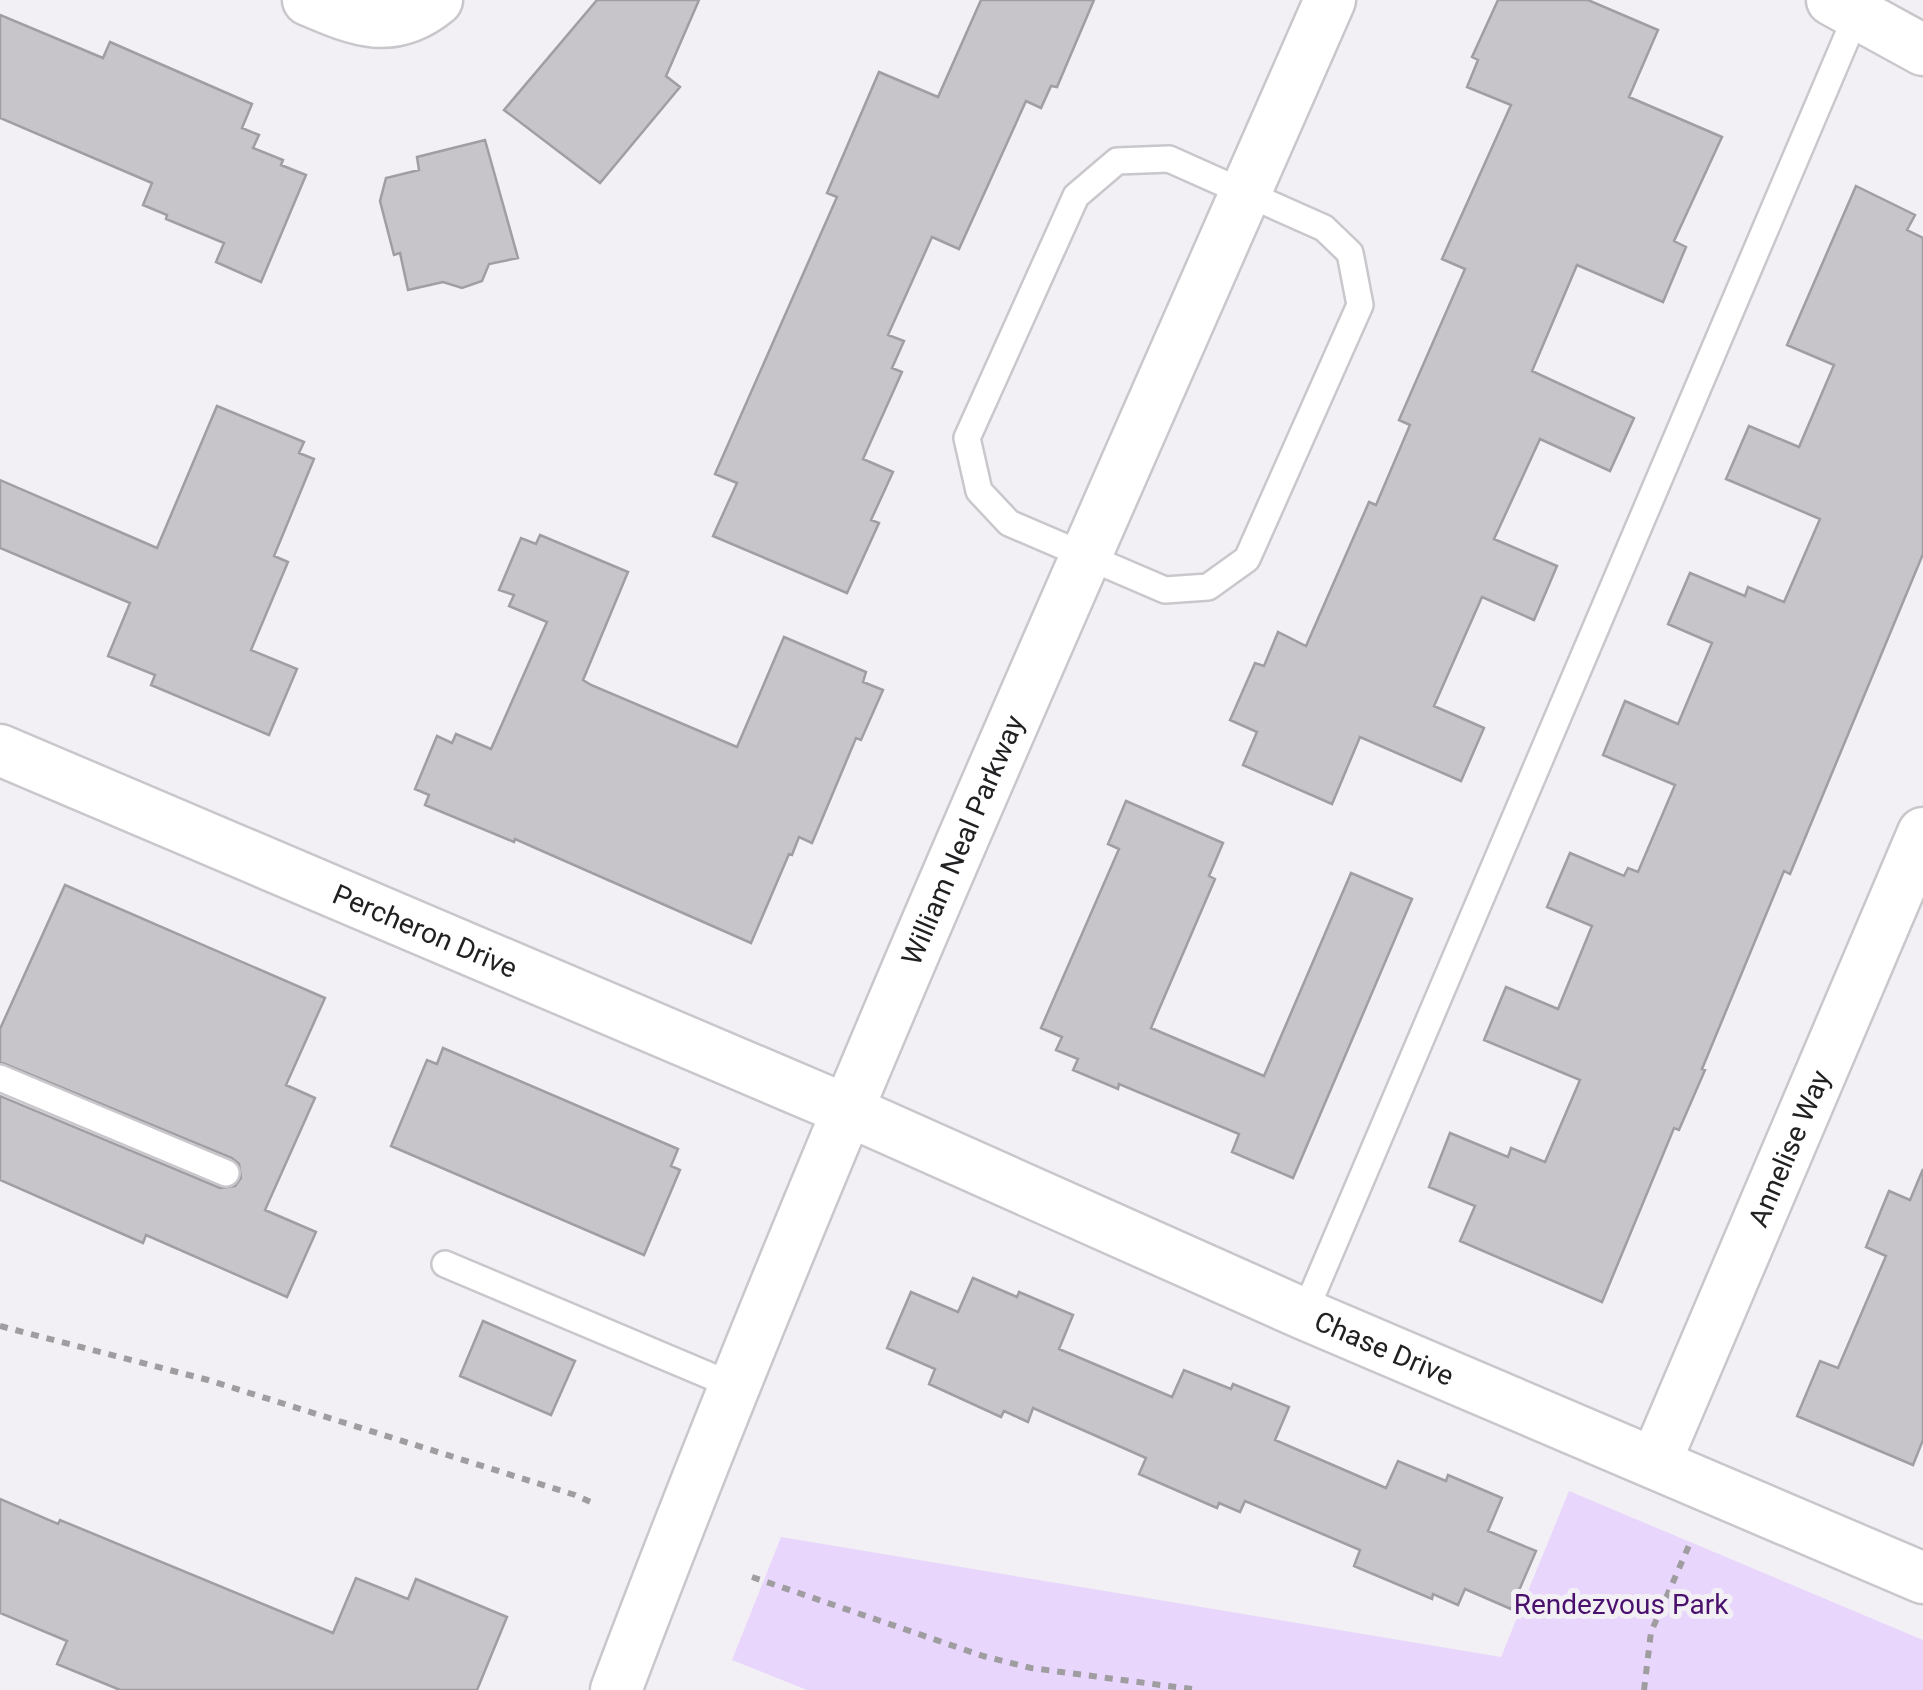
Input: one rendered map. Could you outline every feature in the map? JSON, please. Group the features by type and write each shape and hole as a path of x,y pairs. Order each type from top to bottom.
{"street":[{"path":"308,0 358,21 384,23 429,6"},
{"name":"William Neal Parkway","path":"616,1690 734,1386 849,1111 1330,0"},
{"path":"1851,4 1923,50"},
{"name":"Percheron Drive","path":"1,754 849,1111"},
{"name":"Annelise Way","path":"1655,1463 1923,833"},
{"name":"Chase Drive","path":"849,1111 1304,1314 1923,1578"}],"lane":[{"path":"1304,1314 1851,4"},
{"path":"1169,158 1324,228 1350,253 1360,305 1248,560 1208,588 1165,590 1086,558 1009,524 979,491 967,438 1076,196 1118,161 1169,158"},
{"path":"0,1078 226,1173"},
{"path":"445,1264 734,1386"}],"path":[{"path":"0,1326 208,1380 597,1505"},
{"path":"1644,1690 1650,1632 1691,1541"},
{"path":"752,1578 983,1656 1031,1668 1199,1690"}],"green space":[{"name":"Rendezvous Park","path":"1569,1491 1923,1640 1923,1690 807,1690 732,1660 781,1537 1501,1657"}],"building":[{"path":"597,0 699,0 666,76 680,87 600,183 504,110"},
{"path":"981,0 1094,0 1057,87 1051,86 1041,108 1026,101 959,249 932,237 888,335 904,341 892,368 902,372 863,459 893,472 871,520 879,523 847,593 713,536 737,483 715,474 837,197 827,193 879,72 938,97"},
{"path":"1498,0 1588,0 1658,30 1629,97 1722,137 1674,241 1686,247 1663,302 1577,265 1532,371 1634,418 1610,471 1540,439 1494,539 1557,566 1534,620 1482,597 1434,706 1484,728 1461,781 1360,737 1332,804 1243,765 1257,732 1230,720 1255,663 1264,666 1278,632 1306,646 1369,502 1376,505 1410,425 1399,420 1465,269 1442,259 1511,105 1467,87 1478,60 1472,57"},
{"path":"0,15 103,58 110,42 252,104 242,128 259,135 253,148 306,175 261,282 216,262 224,243 143,205 152,183 0,118"},
{"path":"485,140 518,258 489,264 482,281 462,288 443,282 408,290 400,253 394,255 380,201 386,178 419,170 417,157"},
{"path":"1856,186 1915,215 1907,230 1923,238 1923,554 1790,874 1784,871 1702,1069 1705,1070 1679,1130 1674,1128 1602,1302 1460,1241 1475,1206 1429,1187 1450,1133 1508,1157 1511,1148 1545,1162 1580,1080 1484,1040 1506,987 1558,1009 1592,926 1547,907 1570,853 1624,876 1628,868 1638,872 1675,785 1603,755 1625,701 1678,724 1712,643 1668,624 1690,573 1745,596 1748,587 1784,602 1820,519 1726,479 1749,426 1799,447 1834,365 1787,345"},
{"path":"217,406 304,442 299,453 314,459 274,556 288,562 251,650 297,669 269,735 151,685 155,675 108,656 130,603 0,548 0,480 157,548"},
{"path":"540,535 628,572 583,680 591,685 737,747 784,637 866,672 863,682 883,690 861,740 856,738 812,843 799,837 751,943 515,839 514,842 425,805 429,795 415,789 437,736 452,743 456,734 491,749 547,622 509,606 514,595 499,590 521,538 536,544"},
{"path":"1126,801 1223,843 1209,876 1215,879 1151,1028 1264,1076 1351,873 1412,899 1293,1178 1232,1152 1239,1134 1119,1084 1118,1089 1073,1070 1078,1059 1056,1050 1062,1037 1041,1028 1119,849 1108,844"},
{"path":"65,885 325,998 286,1085 315,1098 265,1210 316,1232 287,1297 146,1235 143,1243 0,1180 0,1096 220,1188 235,1186 241,1178 239,1164 232,1158 0,1062 0,1029"},
{"path":"443,1048 678,1149 671,1166 680,1170 644,1255 391,1146 427,1060 437,1064"},
{"path":"1923,1169 1923,1440 1913,1465 1797,1416 1820,1361 1838,1368 1886,1256 1866,1247 1889,1191 1910,1200"},
{"path":"973,1278 1073,1315 1059,1349 1172,1397 1184,1370 1231,1389 1233,1384 1289,1407 1275,1440 1386,1488 1398,1461 1446,1481 1448,1475 1502,1498 1488,1531 1536,1551 1511,1609 1465,1589 1458,1605 1433,1594 1432,1599 1354,1566 1360,1550 1245,1501 1240,1512 1219,1503 1217,1508 1139,1474 1146,1458 1033,1408 1028,1422 1004,1411 1001,1417 929,1384 935,1369 887,1348 911,1292 958,1312"},
{"path":"483,1321 575,1361 551,1415 460,1376"},
{"path":"0,1499 333,1633 356,1578 408,1599 416,1579 507,1617 477,1690 120,1690 57,1664 67,1641 0,1613"}]}
